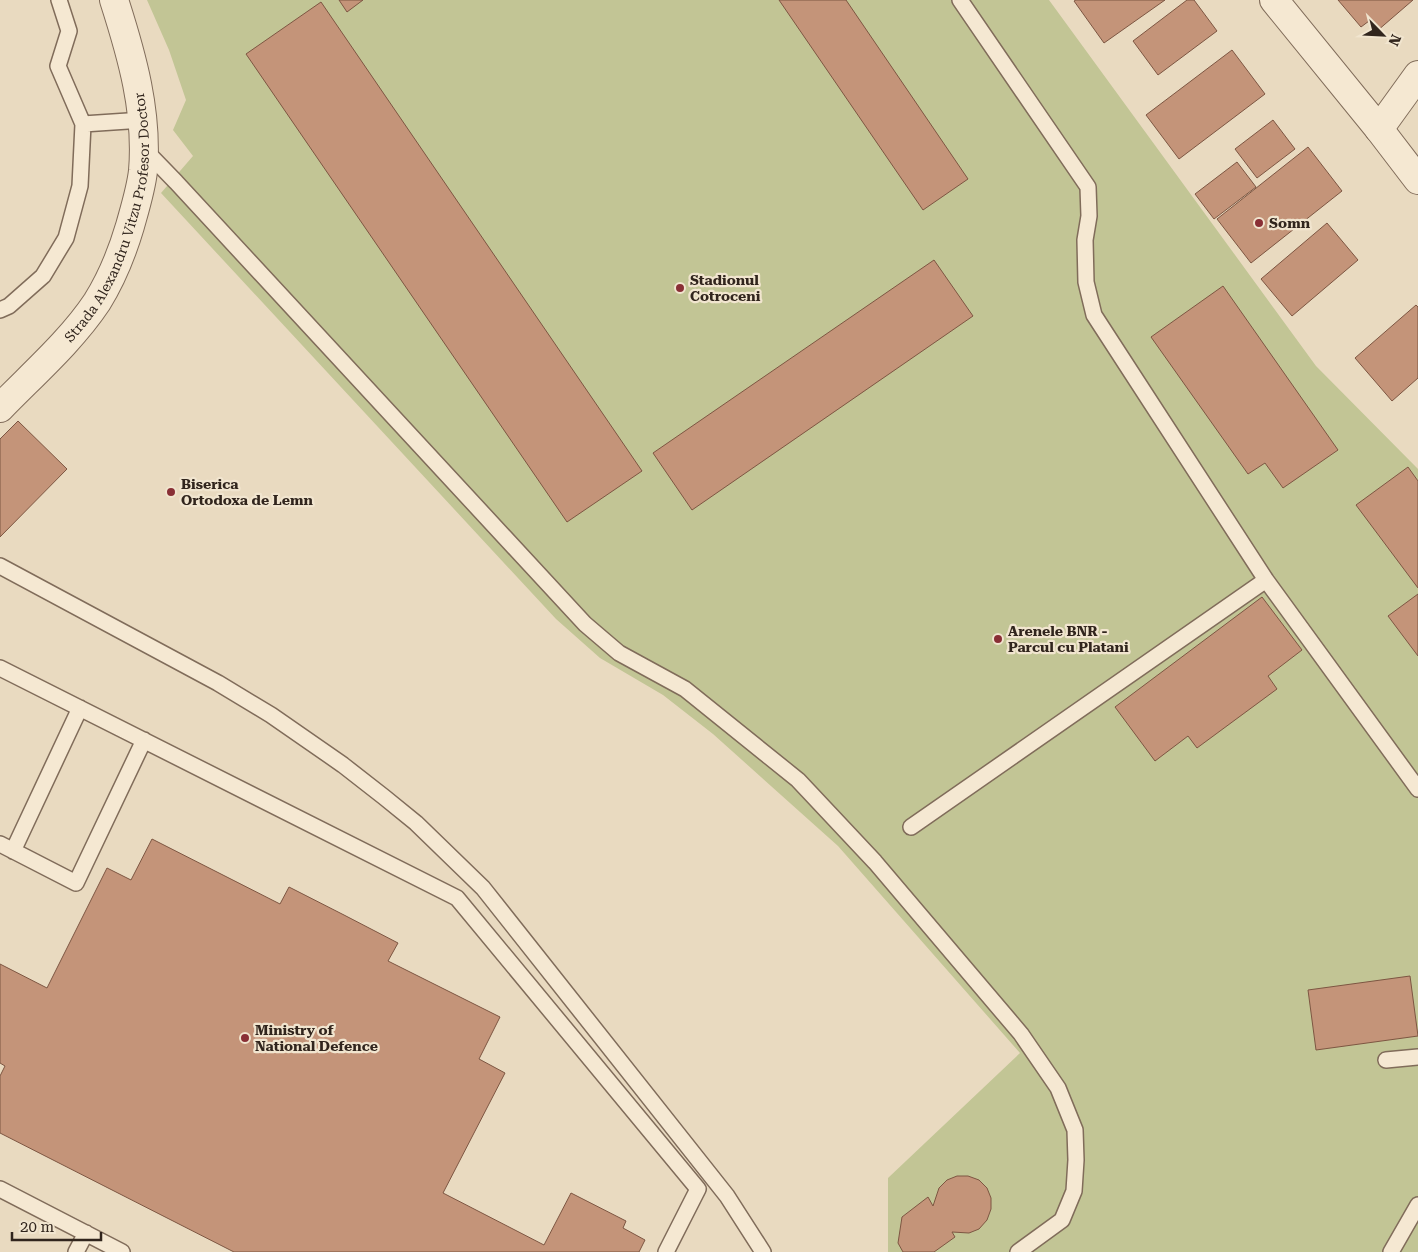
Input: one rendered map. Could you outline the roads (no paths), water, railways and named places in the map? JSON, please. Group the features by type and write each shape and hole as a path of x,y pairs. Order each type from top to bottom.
{"street":[{"name":"Strada Alexandru Vitzu Profesor Doctor","path":"0,408 73,332 96,302 117,266 136,207 143,172 143,120 137,77 114,0"},
{"path":"1274,0 1418,180"},
{"path":"1379,129 1418,75"}],"lane":[{"path":"0,310 9,306 43,276 66,238 80,186 83,124 58,66 69,31 59,0"},
{"path":"960,0 1088,188 1089,216 1085,240 1086,282 1094,315 1266,580 1418,789"},
{"path":"83,124 143,120"},
{"path":"143,148 585,624 619,653 685,689 798,780 875,862 1021,1034 1058,1088 1074,1130 1076,1160 1074,1191 1062,1220 1018,1252"},
{"path":"0,566 218,683 257,707 343,765 416,823 483,888 727,1196 763,1252"},
{"path":"911,827 1266,580"},
{"path":"0,668 457,898 698,1189 666,1252"},
{"path":"80,708 6,848 76,883 144,740"},
{"path":"1386,1060 1418,1057"},
{"path":"0,1189 122,1252"},
{"path":"1391,1252 1418,1205"},
{"path":"76,1252 86,1233"}],"place":[{"name":"Somn","path":"1259,223"},
{"name":"Stadionul Cotroceni","path":"680,288"},
{"name":"Biserica Ortodoxa de Lemn","path":"171,492"},
{"name":"Arenele BNR - Parcul cu Platani","path":"998,639"},
{"name":"Ministry of National Defence","path":"245,1038"}]}
